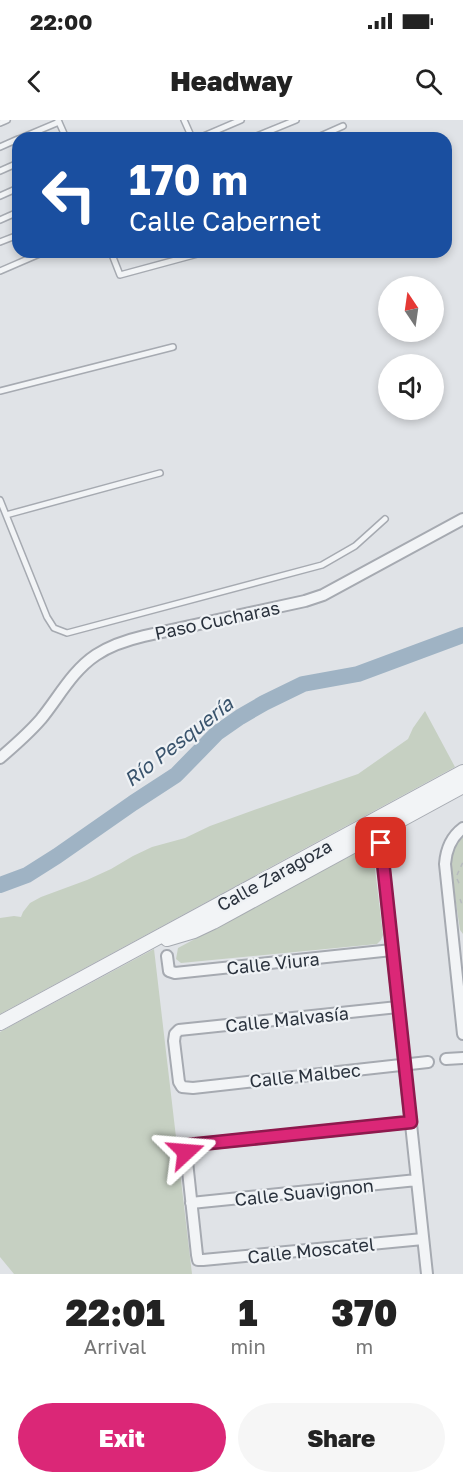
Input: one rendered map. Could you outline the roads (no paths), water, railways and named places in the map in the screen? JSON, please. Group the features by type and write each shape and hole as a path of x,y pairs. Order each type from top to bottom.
{"street":[{"name":"Paso Cucharas","path":"0,758 40,719 80,668 108,648 144,636 314,598 463,519"},
{"name":"Calle Zaragoza","path":"381,823 463,772"},
{"name":"Calle Zaragoza","path":"0,1023 381,823 463,786"},
{"path":"463,828 449,844 445,861 458,943 463,1034"},
{"path":"381,843 427,1274"},
{"name":"Calle Viura","path":"167,956 169,971 175,974 392,950"},
{"name":"Calle Malvasía","path":"182,1087 178,1079 174,1041 177,1031 399,1007"},
{"path":"446,1059 463,1058"},
{"name":"Calle Malbec","path":"182,1087 193,1088 428,1062"},
{"path":"191,1203 186,1147 411,1122"},
{"name":"Calle Suavignon","path":"191,1203 417,1180"},
{"name":"Calle Moscatel","path":"191,1203 198,1260 423,1239"}],"lane":[{"path":"0,123 7,120"},
{"path":"213,132 242,120"},
{"path":"267,132 296,120"},
{"path":"35,132 59,121"},
{"path":"330,132 343,126"},
{"path":"0,271 30,258"},
{"path":"113,258 120,275 183,258"},
{"path":"0,391 173,347"},
{"path":"6,515 160,473"},
{"path":"0,500 47,617 54,628 67,633 322,565 355,546 385,519"}],"waterway":[{"name":"Río Pesquería","path":"0,885 27,875 176,775 217,733 264,703 303,684 358,674 463,635"}]}
